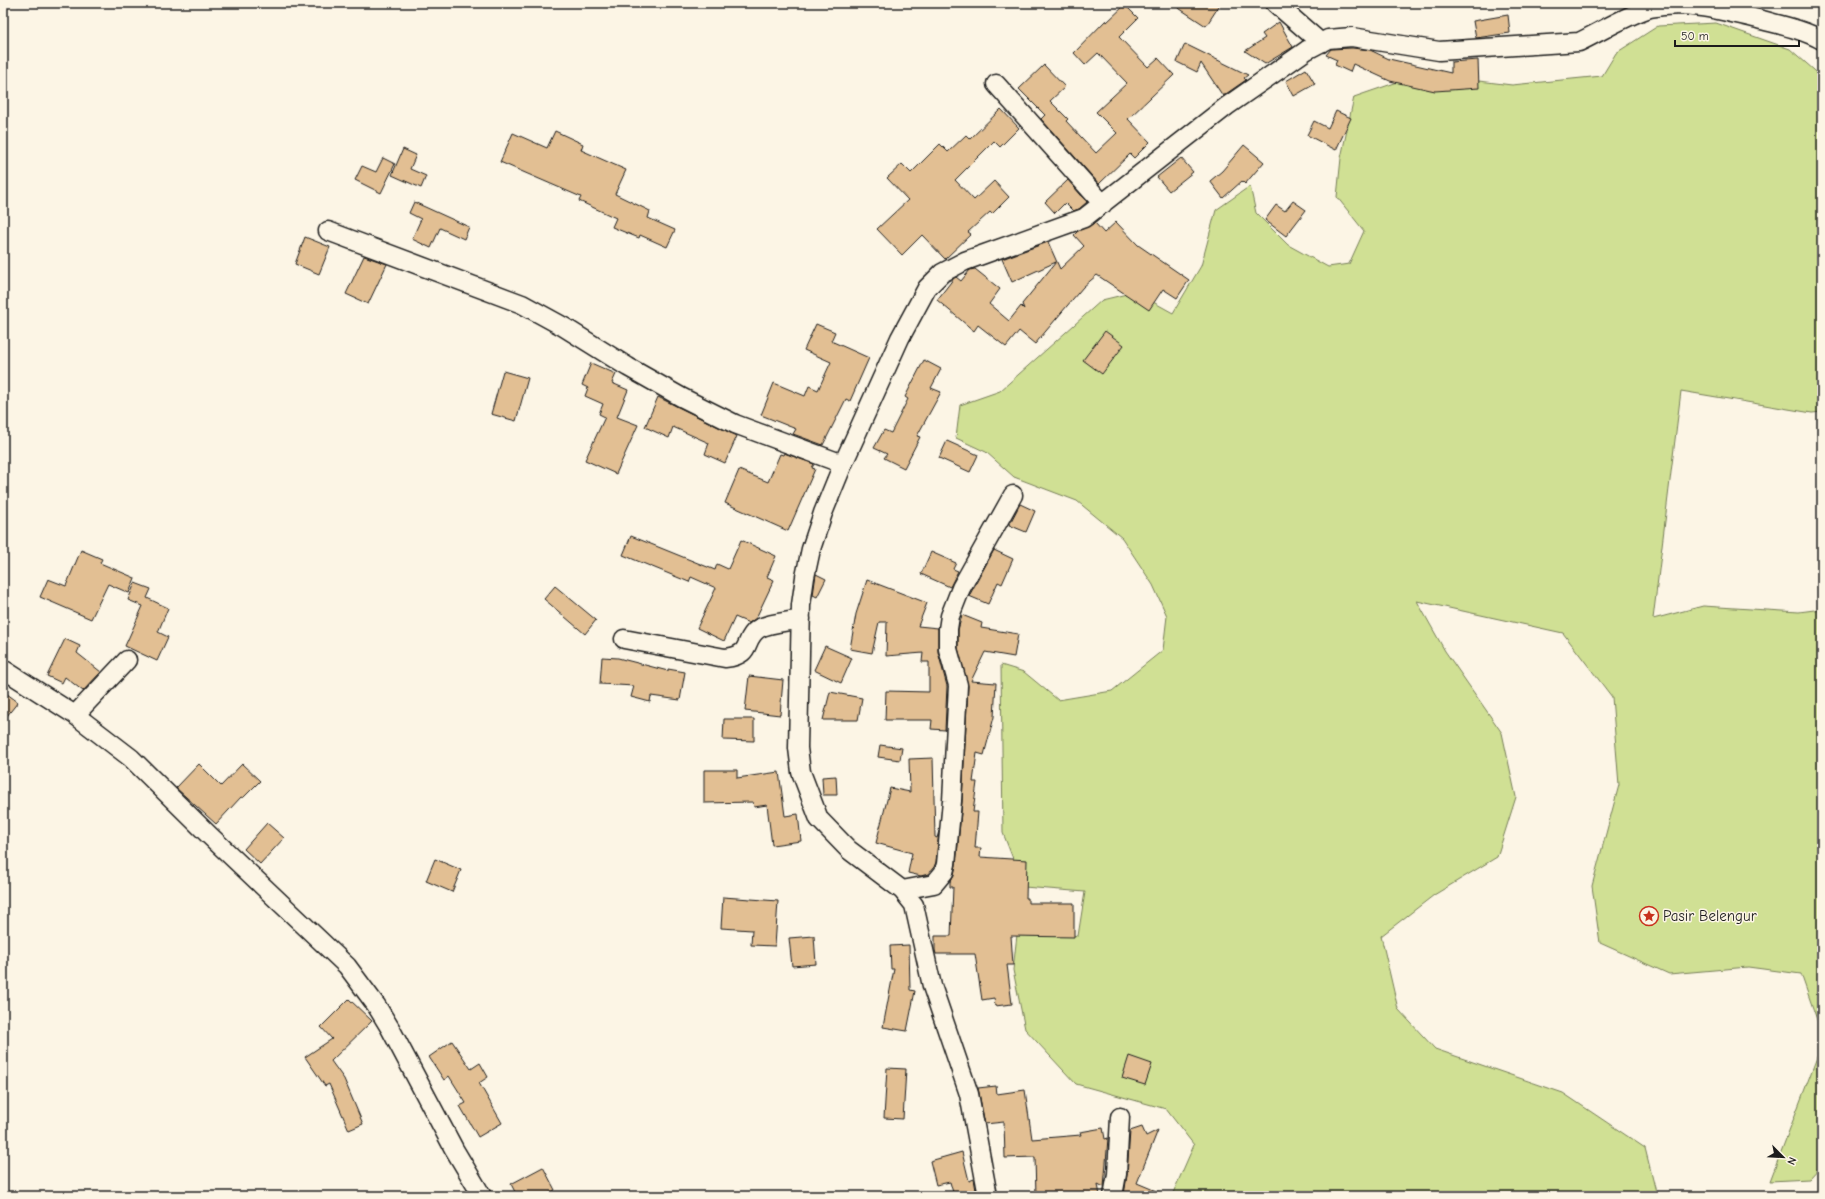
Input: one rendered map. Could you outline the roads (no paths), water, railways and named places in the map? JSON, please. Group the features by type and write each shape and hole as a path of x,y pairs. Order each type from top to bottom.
{"street":[{"path":"1275,3 1321,43"},
{"path":"988,1196 970,1094 932,986 914,905 902,890 848,850 819,819 809,797 801,772 798,748 801,619 805,577 811,549 823,513 843,464 900,338 927,288 933,281 950,268 965,261 1076,222 1103,204 1227,106 1307,50 1334,37 1439,51 1535,44 1572,44 1640,12 1672,4 1725,11 1788,26 1822,40"},
{"path":"996,84 1103,204"},
{"path":"328,232 522,304 564,327 628,367 681,397 735,424 843,464"},
{"path":"902,890 934,884 944,872 952,802 958,685 948,649 948,629 950,616 961,588 1013,494"},
{"path":"624,639 725,658 736,657 745,650 752,637 758,630 771,624 801,619"},
{"path":"76,715 127,660"},
{"path":"3,669 76,715 131,758 209,835 334,952 355,975 390,1028 454,1149 482,1196"},
{"path":"1113,1196 1117,1174 1120,1117"}],"place":[{"name":"Pasir Belengur","path":"1649,916"}]}
